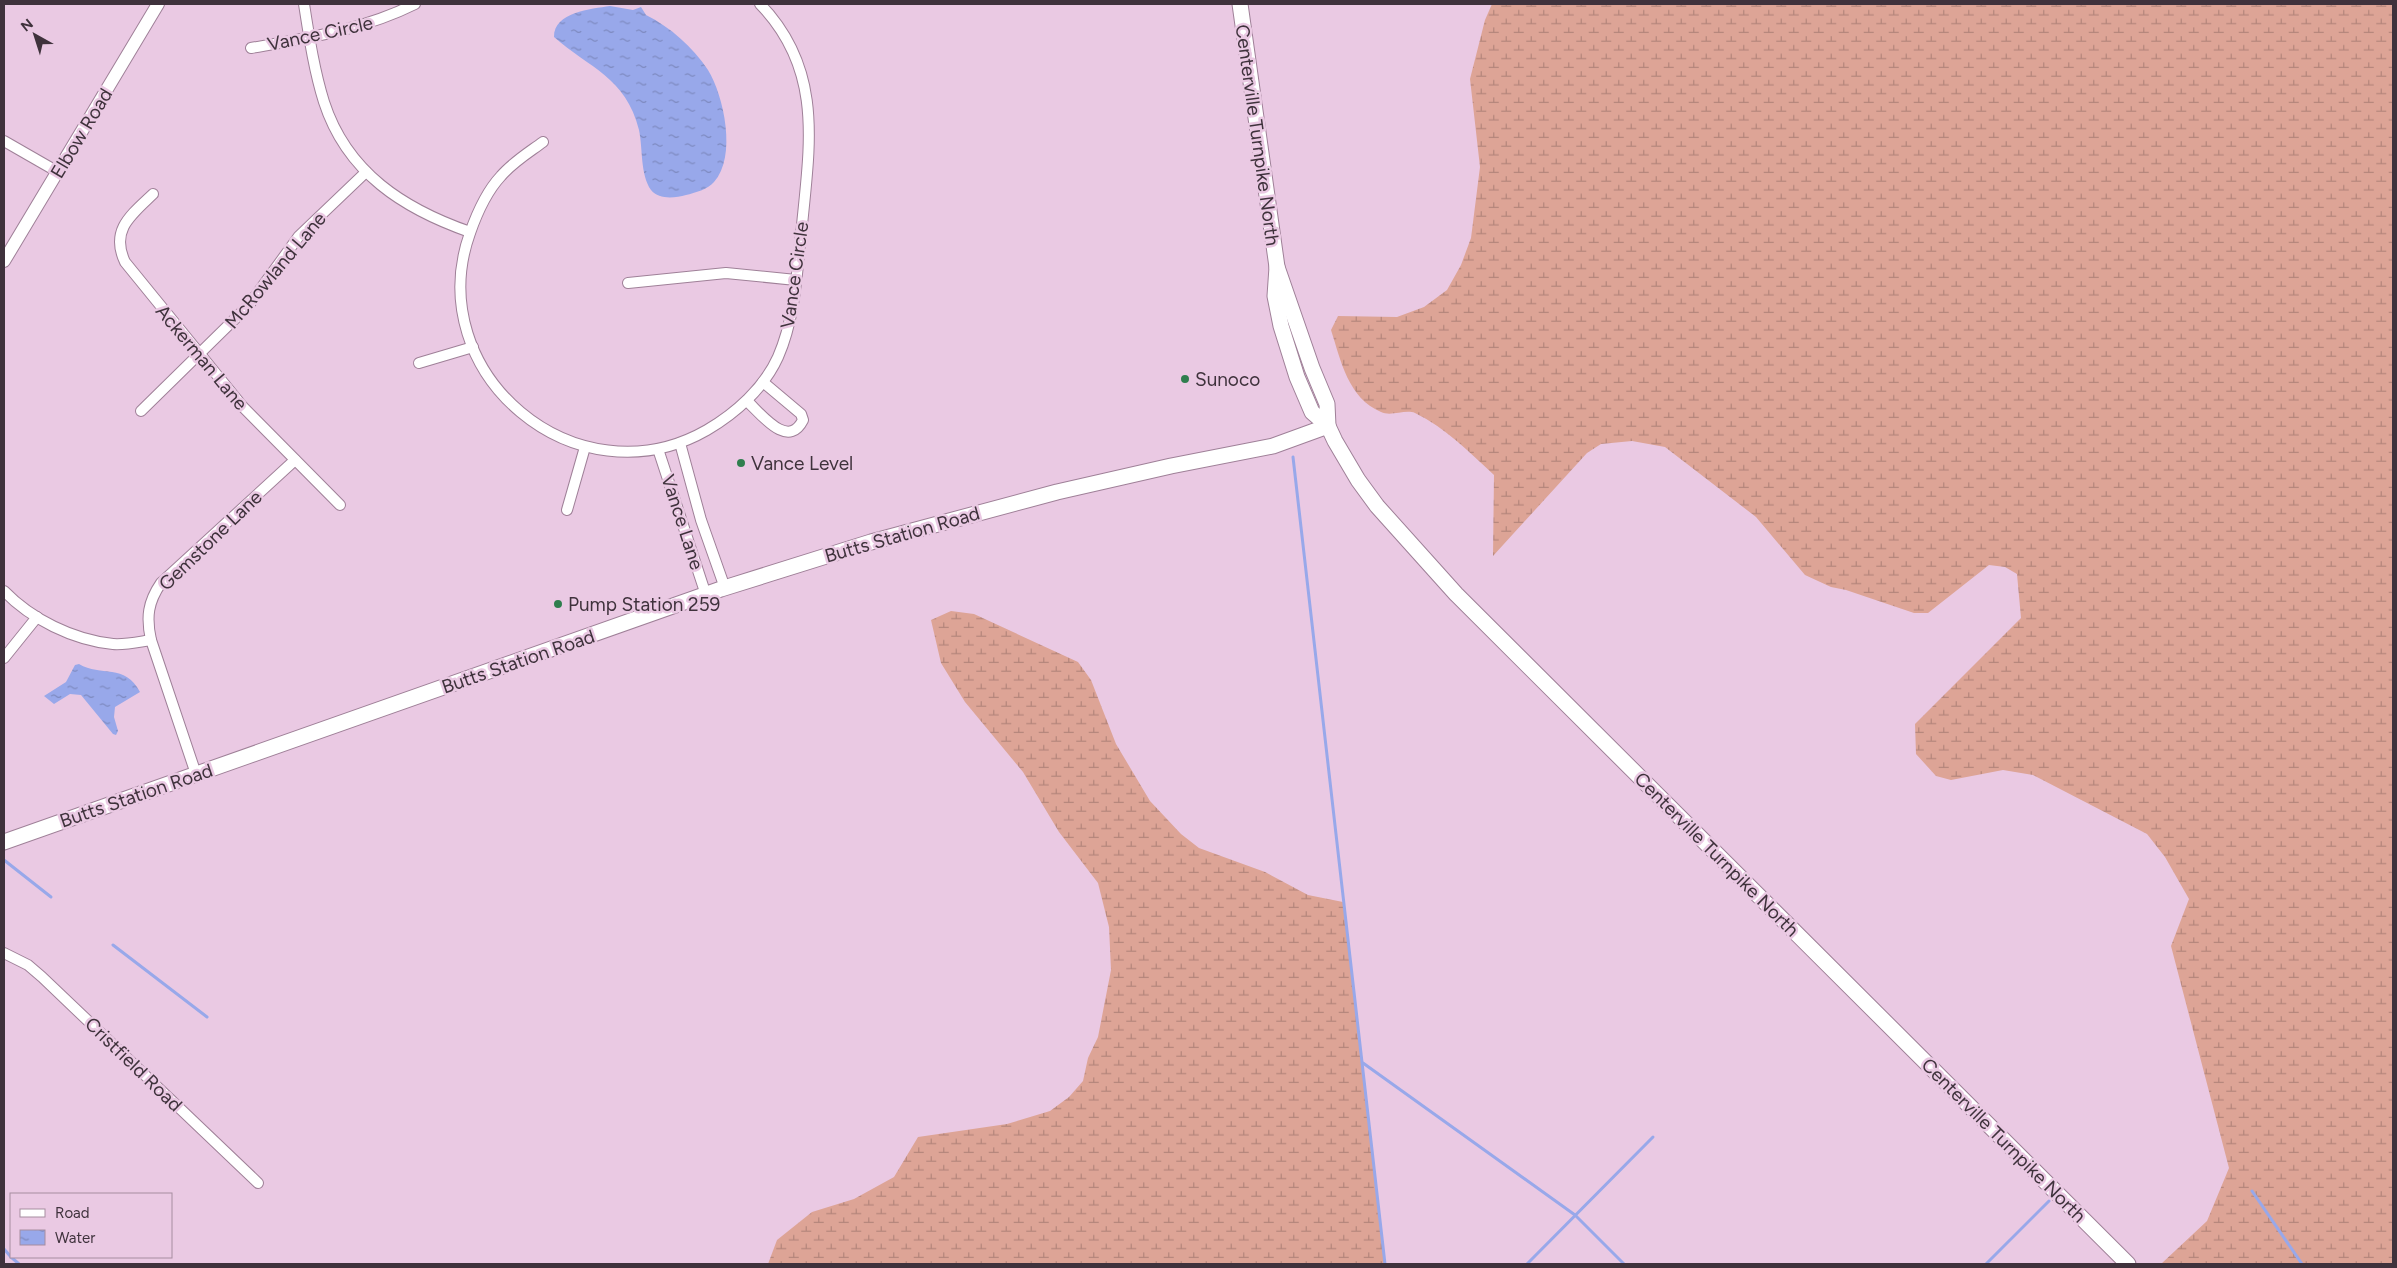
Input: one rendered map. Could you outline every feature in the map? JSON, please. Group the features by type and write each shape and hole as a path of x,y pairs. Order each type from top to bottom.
{"main road":[{"name":"Centerville Turnpike North","path":"1240,4 1277,267 1275,296 1297,377 1312,412 1328,426 1358,480 1377,506 1456,594 2128,1264"},
{"name":"Butts Station Road","path":"4,842 725,588 871,542 968,514 1136,473 1273,446 1328,426"}],"street":[{"name":"Elbow Road","path":"4,261 158,4"},
{"path":"304,4 324,102 338,131 366,172 411,208 436,220 470,232"},
{"name":"Vance Circle","path":"251,48 348,30 386,18 415,4"},
{"name":"Vance Circle","path":"543,142 514,162 485,197 463,251 461,285 464,314 473,347 492,382 522,414 538,427 560,439 586,447 610,451 658,449 680,443 720,423 747,401 763,382 778,358 789,326 796,280 810,140 808,104 791,48 760,4"},
{"path":"4,142 58,172"},
{"name":"McRowland Lane","path":"141,411 250,306 299,236 366,172"},
{"name":"Ackerman Lane","path":"153,194 127,220 121,231 120,252 133,273 243,407 340,505"},
{"path":"628,283 726,273 796,280"},
{"path":"419,363 473,347"},
{"path":"747,401 778,430 787,433 795,432 803,420 801,414 763,382"},
{"name":"Vance Lane","path":"680,443 701,520 725,588"},
{"path":"568,510 586,447"},
{"name":"Vance Lane","path":"658,449 706,595"},
{"name":"Gemstone Lane","path":"196,774 151,640 148,626 149,607 161,583 295,460"},
{"path":"4,591 37,617 65,630 97,641 129,644 151,640"},
{"path":"4,658 37,617"},
{"name":"Cristfield Road","path":"4,954 28,965 258,1183"}],"green space":[{"path":"1492,4 2393,4 2393,1264 2161,1264 2207,1221 2229,1168 2171,946 2189,899 2165,857 2147,834 2033,775 2003,770 1951,780 1936,776 1916,754 1915,724 2021,618 2017,574 2005,567 1989,565 1928,613 1914,613 1846,590 1831,587 1805,575 1756,517 1665,447 1632,441 1601,444 1587,453 1493,556 1494,475 1457,441 1426,419 1411,412 1389,414 1381,412 1370,406 1353,388 1347,377 1331,330 1338,316 1397,317 1424,307 1447,290 1461,265 1471,238 1480,167 1470,79 1485,20"},
{"path":"951,611 974,614 1078,662 1091,680 1116,744 1150,801 1181,834 1199,848 1265,872 1308,895 1343,902 1385,1264 768,1264 777,1240 812,1212 854,1199 894,1177 918,1137 1007,1124 1050,1111 1069,1097 1083,1081 1088,1058 1098,1037 1111,970 1109,927 1098,883 1059,832 1023,772 965,702 941,663 931,620"}],"water":[{"path":"610,6 633,10 641,7 646,15 672,32 688,46 708,70 714,81 726,126 725,158 721,171 714,182 705,189 672,197 663,197 651,190 647,184 643,169 639,130 633,112 625,97 605,75 554,37 560,22 567,17 575,13"},
{"path":"79,664 87,668 112,672 127,677 140,692 115,707 114,717 118,731 116,735 113,734 81,695 70,694 54,704 44,696 66,682 75,665"}],"waterway":[{"path":"1293,457 1385,1264"},
{"path":"4,860 51,897"},
{"path":"113,945 207,1017"},
{"path":"1363,1063 1575,1215 1624,1264"},
{"path":"1527,1264 1653,1137"},
{"path":"2252,1191 2302,1264"},
{"path":"1986,1264 2049,1201"},
{"path":"4,1249 10,1256"},
{"path":"12,1258 19,1264"}],"place":[{"name":"Sunoco","path":"1185,379"},
{"name":"Vance Level","path":"741,463"},
{"name":"Pump Station 259","path":"558,604"}]}
